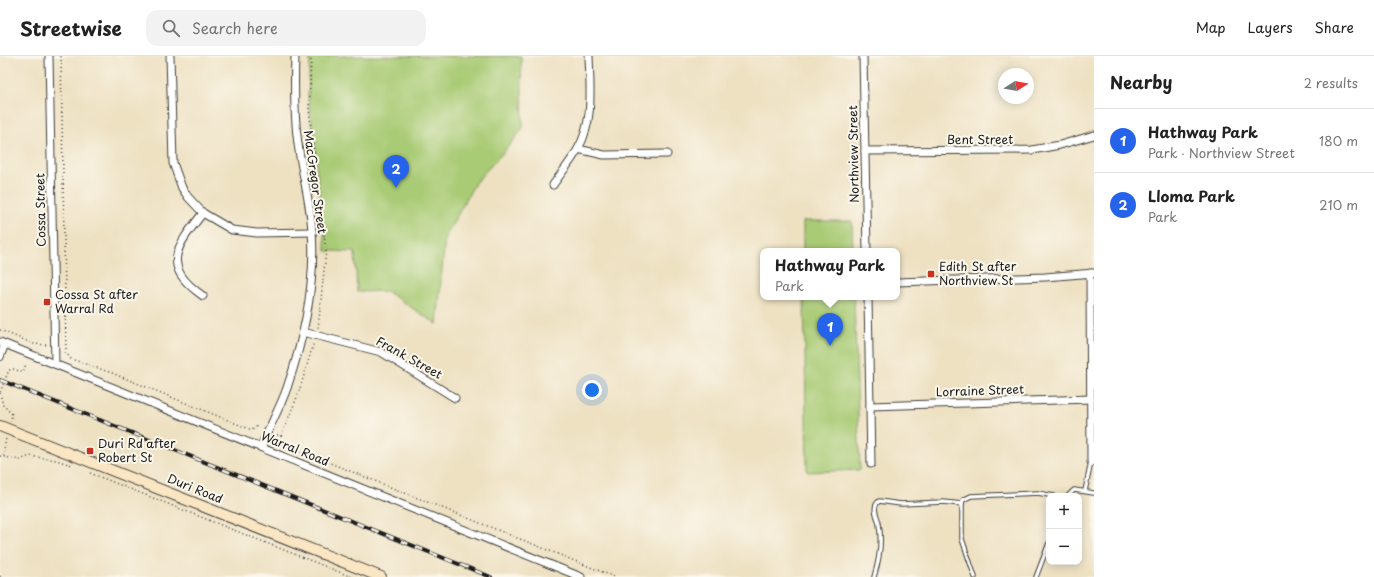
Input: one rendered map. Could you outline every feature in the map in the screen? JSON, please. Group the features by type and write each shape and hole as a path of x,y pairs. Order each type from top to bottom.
{"main road":[{"name":"Duri Road","path":"0,426 381,577"}],"street":[{"name":"Cossa Street","path":"49,56 55,364"},
{"path":"170,56 173,163 182,188 203,212 225,227 244,232 312,232"},
{"name":"MacGregor Street","path":"261,447 286,389 303,332 311,283 312,232 308,191 298,145 293,96 295,56"},
{"path":"553,185 578,149 586,130 589,113 589,56"},
{"name":"Northview Street","path":"863,56 867,248"},
{"name":"Bent Street","path":"865,151 1032,150 1060,145 1094,135"},
{"path":"578,149 604,155 668,154"},
{"path":"203,212 183,238 176,263 182,279 188,286 203,296"},
{"path":"900,282 1045,277 1092,273 1091,462"},
{"path":"868,300 871,464"},
{"name":"Frank Street","path":"303,332 381,352 455,398"},
{"name":"Warral Road","path":"3,343 581,577"},
{"path":"0,357 3,343"},
{"name":"Lorraine Street","path":"870,406 1091,399"}],"lane":[{"path":"1085,491 1091,462"},
{"path":"1071,493 1074,490 1094,493"},
{"path":"975,577 962,539 963,500 971,496 1038,493 1046,494"},
{"path":"874,577 879,562 880,528 875,509 878,501 901,504 943,502 962,504"},
{"path":"1036,577 1046,551"}],"path":[{"path":"61,56 66,353 71,359 112,373 252,430 256,427 259,428"},
{"path":"0,330 34,344 47,344"},
{"path":"0,392 9,370 13,369 23,372 26,364"},
{"path":"277,434 281,436 282,443 295,449 615,577"},
{"path":"0,456 20,460 30,456 56,460 73,466"},
{"path":"86,471 352,577"}],"green space":[{"path":"310,56 521,56 523,128 475,183 445,238 437,324 386,291 357,292 355,252 326,251 308,96"},
{"path":"803,221 852,221 853,248 803,248"},
{"path":"804,300 854,300 860,470 807,472"}],"railway":[{"path":"0,380 491,577"}],"place":[{"name":"Lloma Park","path":"396,188"},
{"name":"Edith St after Northview St","path":"931,274"},
{"name":"Cossa St after Warral Rd","path":"47,302"},
{"name":"Hathway Park","path":"830,346"},
{"name":"Duri Rd after Robert St","path":"90,451"}]}
